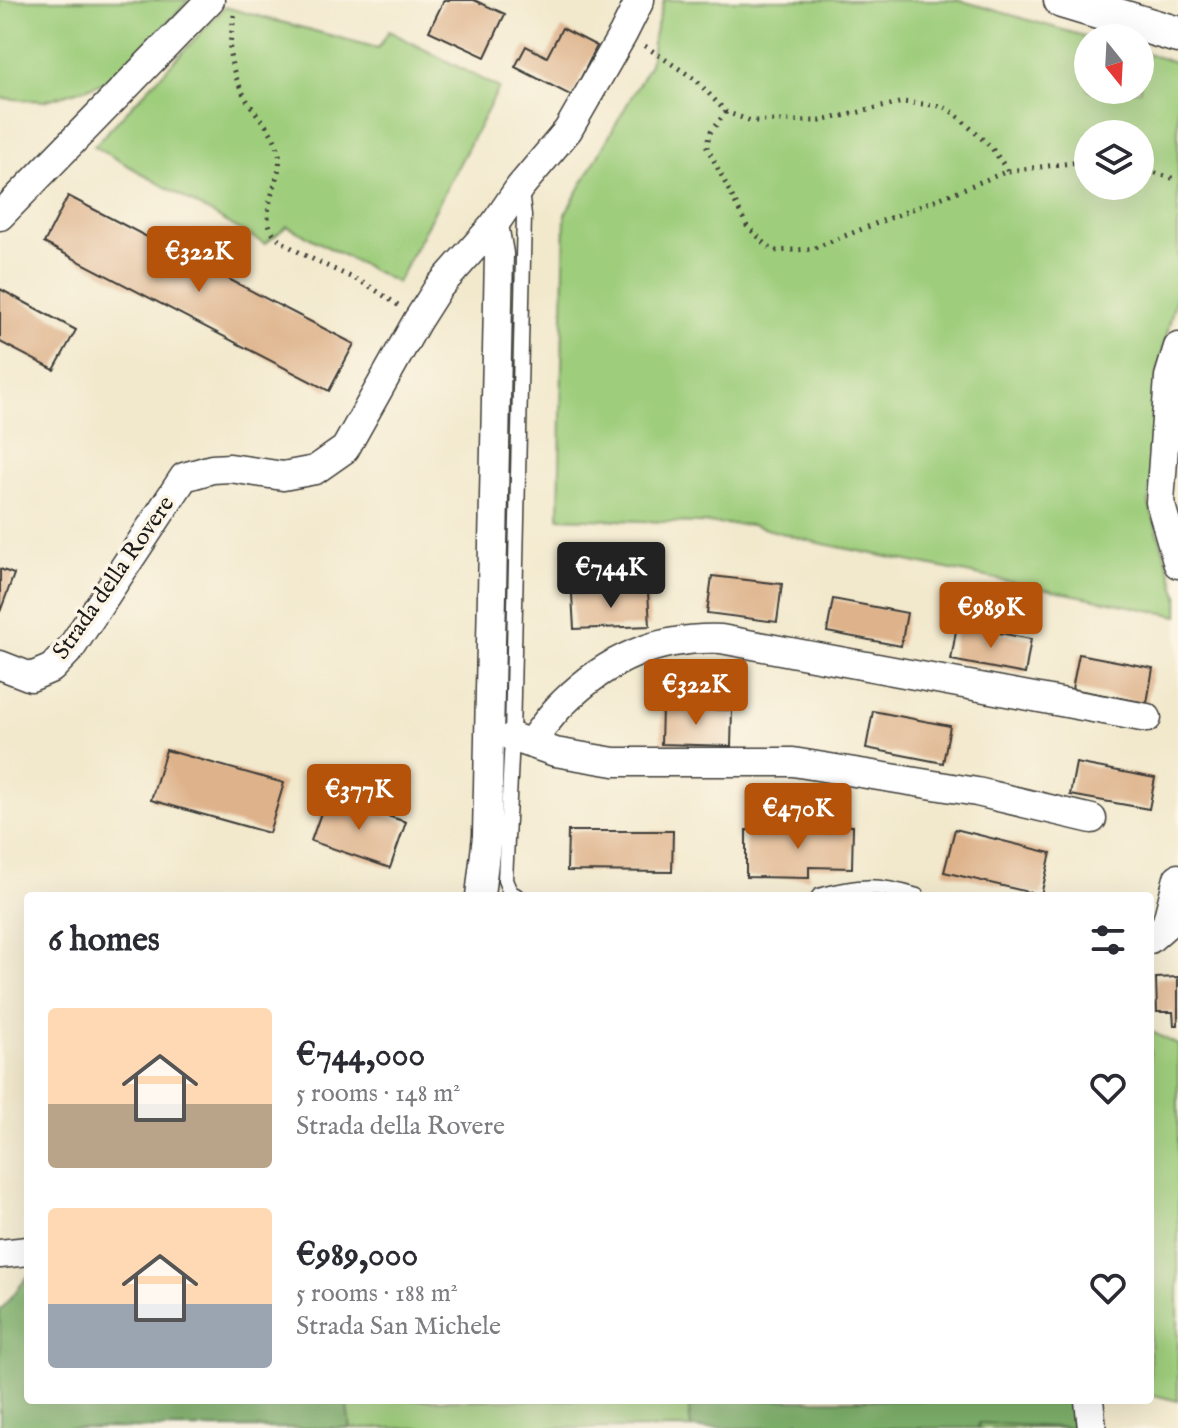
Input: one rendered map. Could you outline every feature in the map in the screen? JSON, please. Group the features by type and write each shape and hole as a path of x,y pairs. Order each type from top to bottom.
{"street":[{"name":"Strada della Rovere","path":"0,665 31,677 52,668 71,648 184,477 212,469 230,468 283,476 315,470 345,449 438,288 494,225 520,187 568,130 640,0"},
{"path":"1062,0 1116,8 1178,35"},
{"path":"0,216 223,5"},
{"path":"480,892 488,820 499,254 494,225"},
{"path":"1178,347 1169,377 1160,502 1178,564"},
{"path":"1092,819 977,792 793,762 614,762 555,752 522,740 604,670 642,649 686,638 721,639 1147,718"},
{"path":"1154,936 1166,925 1178,878"},
{"path":"0,1254 24,1251"},
{"path":"1089,1404 1092,1428"}],"lane":[{"path":"510,892 505,880 522,740 524,215 520,187"},
{"path":"834,892 856,886 892,888 904,892"}],"path":[{"path":"223,5 235,71 245,97 279,151 280,172 271,196 269,213 272,231 289,246 370,286 417,321"},
{"path":"623,34 696,80 726,112 751,121 810,122 903,102 942,106 991,147 1008,171"},
{"path":"726,112 709,134 707,147 747,226 773,251 812,249 1008,171 1074,163"},
{"path":"1154,172 1178,180"}],"green space":[{"path":"0,0 189,0 113,80 44,101 0,98"},
{"path":"664,0 959,0 1074,33 1074,104 1154,104 1154,56 1178,63 1178,289 1157,375 1149,504 1178,596 1178,616 814,542 752,525 559,518 565,214 650,64"},
{"path":"225,7 378,48 389,31 499,88 397,283 287,226 265,244 94,146"},
{"path":"1154,1033 1178,1045 1178,1401 1154,1395"},
{"path":"24,1281 24,1404 347,1404 350,1428 0,1428 0,1311"},
{"path":"347,1404 688,1404 691,1428 350,1428"},
{"path":"688,1404 1070,1404 1073,1428 979,1423 978,1428 800,1428 798,1421 786,1428 691,1428"},
{"path":"978,1423 1071,1428 978,1428"}],"building":[{"path":"444,0 474,0 505,14 485,57 429,31"},
{"path":"562,28 597,46 572,96 515,67 526,46 547,57"},
{"path":"68,196 354,344 329,391 44,243"},
{"path":"0,289 76,330 54,370 0,342"},
{"path":"0,569 14,574 0,612"},
{"path":"712,576 782,584 777,622 707,613"},
{"path":"648,591 650,626 574,629 572,594"},
{"path":"833,599 907,613 901,646 827,632"},
{"path":"957,625 1031,639 1025,674 951,660"},
{"path":"1079,654 1153,668 1147,703 1072,689"},
{"path":"662,708 732,710 731,746 661,744"},
{"path":"873,711 950,726 943,763 866,748"},
{"path":"166,750 284,783 269,833 151,800"},
{"path":"1076,763 1155,778 1149,809 1070,795"},
{"path":"327,796 406,822 390,868 311,841"},
{"path":"810,825 853,826 852,868 809,867 809,878 746,877 746,830 809,831"},
{"path":"955,829 1051,853 1042,892 1028,892 944,872"},
{"path":"568,831 673,831 672,872 567,871"},
{"path":"1178,977 1178,1025 1174,1025 1173,1012 1157,1012 1156,978"}]}
